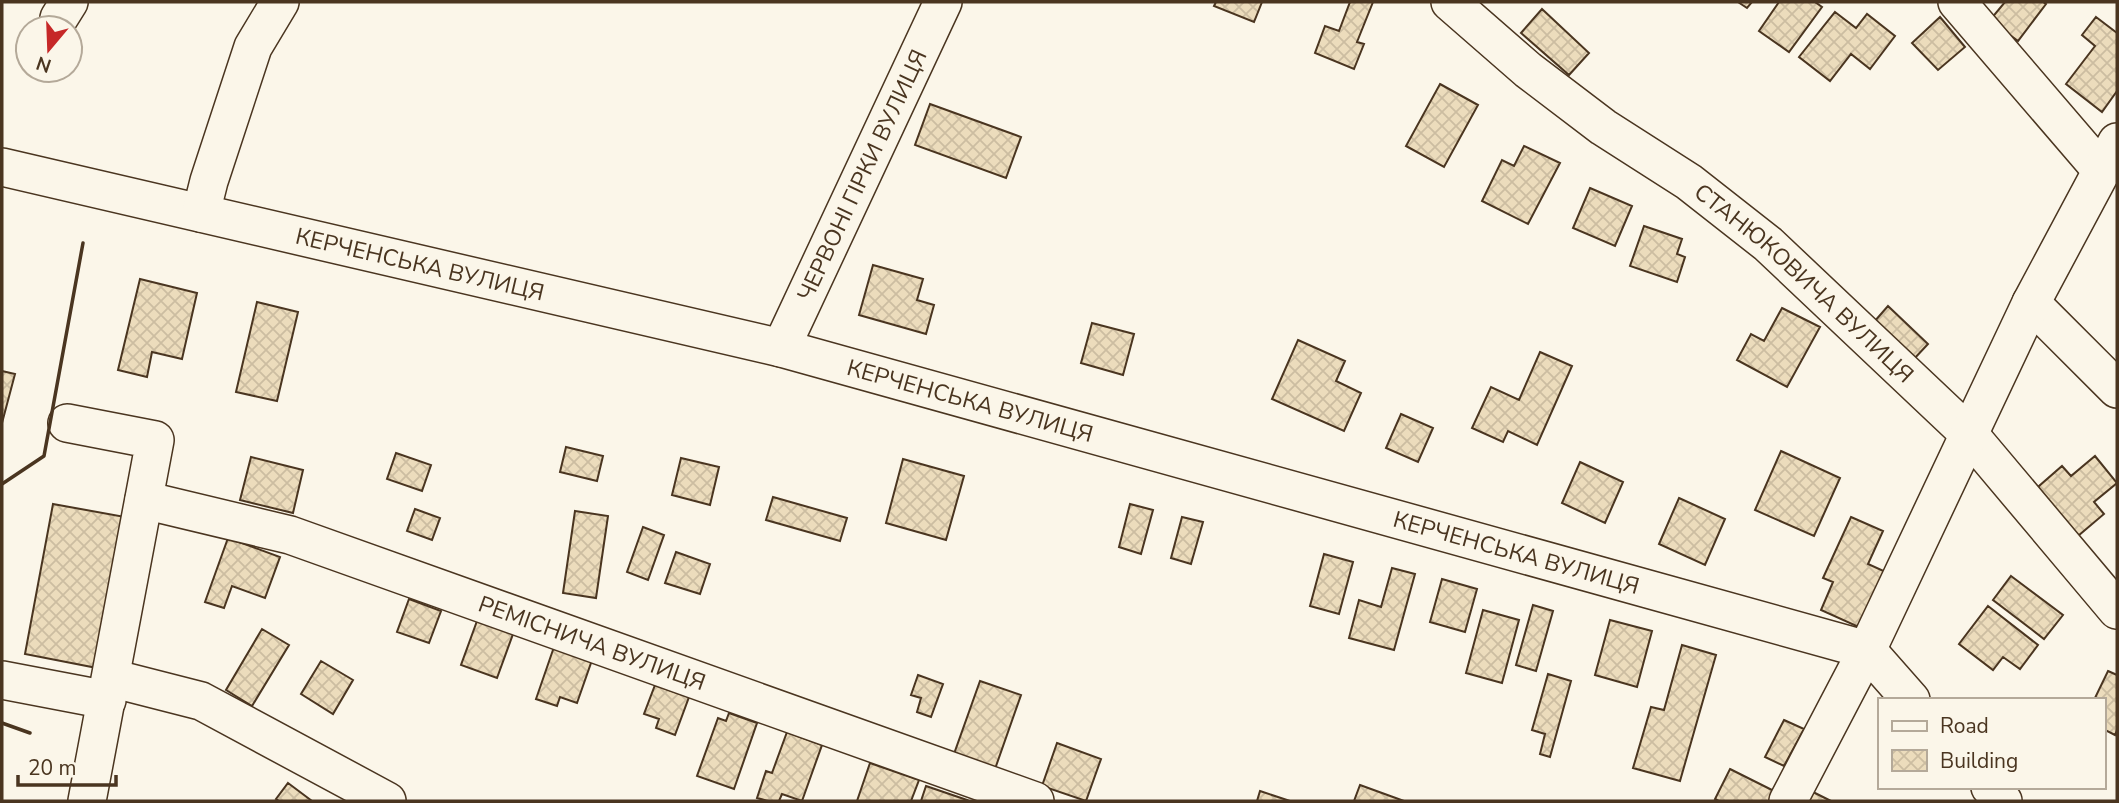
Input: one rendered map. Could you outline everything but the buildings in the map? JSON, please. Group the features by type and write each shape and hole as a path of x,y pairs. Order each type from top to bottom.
{"street":[{"path":"201,213 253,47 280,2"},
{"name":"ЧЕРВОНІ ГІРКИ ВУЛИЦЯ","path":"781,348 943,2"},
{"name":"СТАНЮКОВИЧА ВУЛИЦЯ","path":"1450,2 1528,70 1603,127 1689,182 1768,244 1969,435 2117,610"},
{"path":"1788,801 1867,650 2031,303 2110,156 1957,2"},
{"name":"КЕРЧЕНСЬКА ВУЛИЦЯ","path":"2,167 781,348 1867,650"},
{"path":"2031,303 2117,389"},
{"path":"67,424 155,440 109,689 94,797"},
{"name":"РЕМІСНИЧА ВУЛИЦЯ","path":"144,499 290,535 1035,801"},
{"path":"1867,650 1909,698"},
{"path":"2,680 109,689 201,701 387,801"}],"wall":[{"path":"2,484 44,456 83,243"},
{"path":"2,723 30,733"}]}
